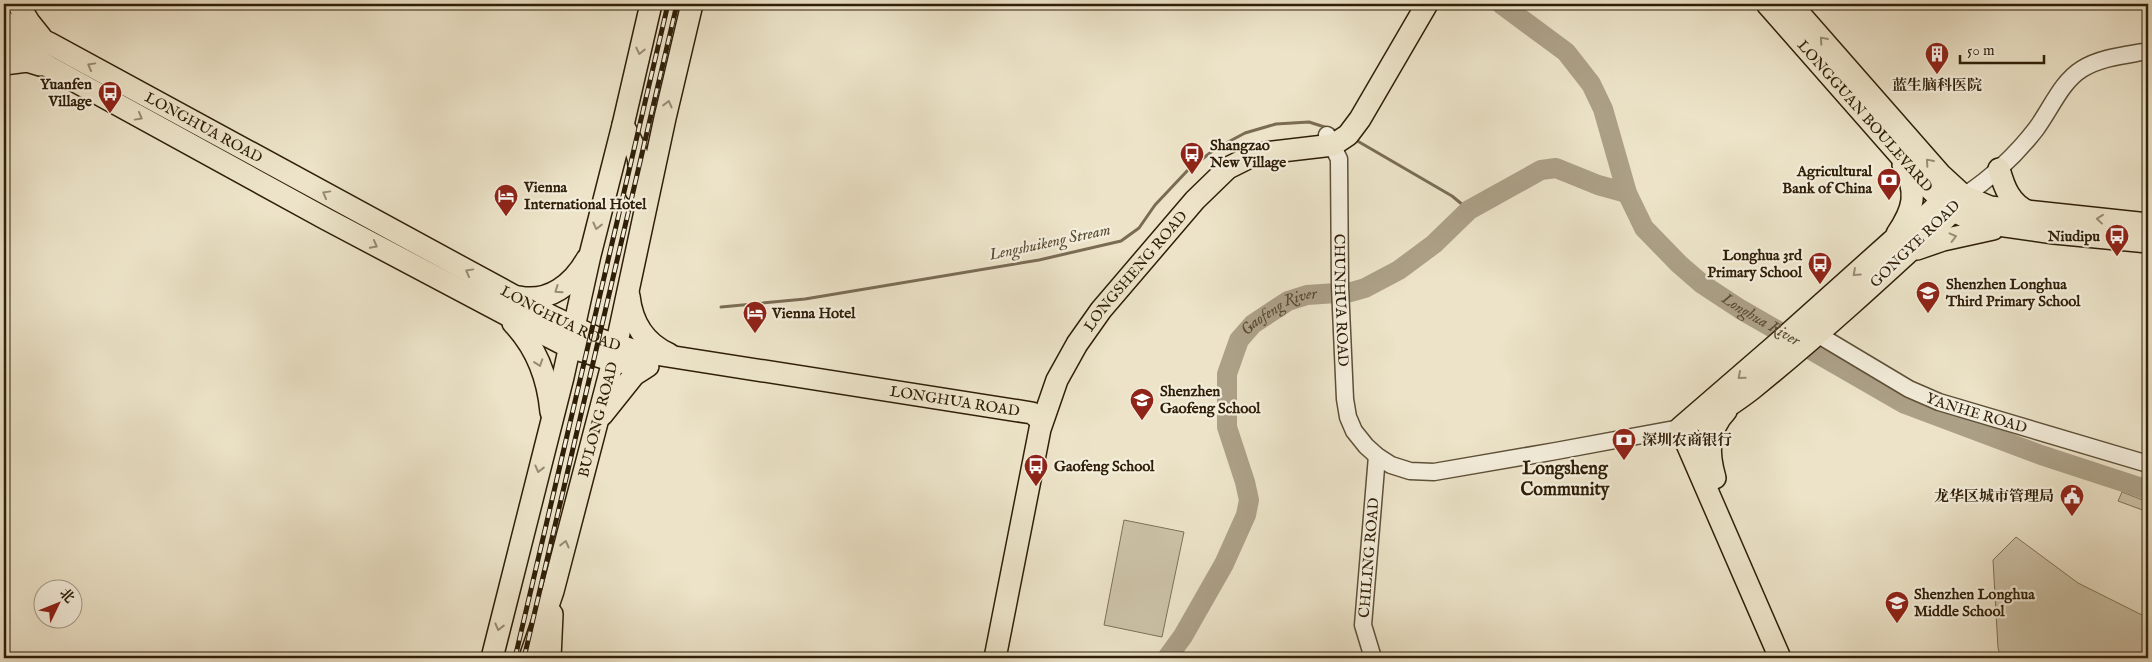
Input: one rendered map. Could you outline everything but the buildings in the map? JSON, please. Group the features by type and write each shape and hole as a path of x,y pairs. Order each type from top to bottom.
{"main road":[{"path":"18,4 29,22 49,44"},
{"path":"492,658 552,422 590,255 651,4"},
{"name":"BULONG ROAD","path":"530,658 553,591 596,424 692,4"},
{"path":"1339,134 1415,4"},
{"path":"1339,134 1427,4"},
{"name":"LONGGUAN BOULEVARD","path":"1768,4 1894,150 1977,222 2009,228 2148,242"},
{"name":"LONGGUAN BOULEVARD","path":"1791,4 1940,174 1953,203"},
{"name":"LONGHUA ROAD","path":"4,22 49,44 506,303"},
{"name":"LONGHUA ROAD","path":"4,40 50,68 326,219 506,303 572,337 613,350 648,366 1034,420"},
{"path":"4,64 27,61 50,68"},
{"path":"613,350 608,321 641,169 638,152 623,125"},
{"name":"LONGSHENG ROAD","path":"982,658 1034,420 1066,362 1089,326 1205,188 1228,168 1252,156 1339,134"},
{"path":"638,152 661,136"},
{"path":"1894,150 1910,179 1913,196 1900,247 1927,244 1976,232 2009,228"},
{"path":"1999,169 2010,198 2020,208 2029,212"},
{"name":"LONGGUAN BOULEVARD","path":"1953,203 1977,203 1990,207 2029,212 2148,224"},
{"name":"GONGYE ROAD","path":"1686,430 1785,349 1809,332 1900,247 1924,218 1953,203"},
{"path":"552,422 548,391 536,354 506,303 552,295 576,275 590,255"},
{"path":"628,288 632,315 642,333 658,348 678,357"},
{"name":"GONGYE ROAD","path":"1686,430 1732,404 1785,349"},
{"name":"LONGHUA ROAD","path":"613,350 678,357 1034,420"},
{"path":"596,424 634,375 648,366"},
{"path":"1732,404 1720,419 1710,440 1710,461 1715,478 1794,658"},
{"name":"LONGSHENG ROAD","path":"995,658 1034,420"},
{"path":"1686,430 1715,478"},
{"path":"1686,430 1780,658"},
{"path":"550,658 553,591"}],"street":[{"path":"1953,203 1999,169 2030,136 2062,88 2076,74 2092,64 2148,50"},
{"name":"CHUNHUA ROAD","path":"1339,134 1340,286 1345,399 1348,417 1354,431 1377,456"},
{"name":"YANHE ROAD","path":"1809,332 1909,389 1939,402 2148,464"},
{"path":"1377,456 1391,465 1410,470 1434,472 1686,430"},
{"name":"CHILING ROAD","path":"1373,658 1364,625 1377,456"}],"shaded area":[{"path":"2122,492 2148,502 2148,512 2118,501"},
{"path":"1124,520 1184,532 1162,637 1104,625"},
{"path":"2016,537 2078,583 2148,618 2148,658 2001,658 1998,648 1993,560"}],"waterway":[{"name":"Longhua River","path":"1501,4 1566,52 1591,84 1603,109 1627,193 1644,228 1679,264 1702,284 1740,309 1905,404 2041,455 2148,490"},
{"name":"Lengshuikeng Stream","path":"721,307 805,299 1039,260 1121,241 1139,228 1155,205 1187,171 1215,149 1245,133 1276,124 1309,122 1340,132"},
{"name":"Lengshuikeng Stream","path":"1354,139 1452,196 1469,210"},
{"name":"Gaofeng River","path":"1167,658 1183,636 1224,564 1246,515 1249,500 1227,427 1227,374 1239,340 1253,324 1288,301 1307,295 1351,292 1365,288 1399,270 1434,244 1469,210 1541,170 1556,168 1598,185 1627,193"}],"railway":[{"path":"515,658 668,4"},
{"path":"524,658 677,4"}],"place":[{"name":"蓝生脑科医院","path":"1937,75"},
{"name":"Yuanfen Village","path":"110,114"},
{"name":"Shangzao New Village","path":"1192,175"},
{"name":"Agricultural Bank of China","path":"1889,201"},
{"name":"Vienna International Hotel","path":"506,217"},
{"name":"Niudipu","path":"2117,257"},
{"name":"Longhua 3rd Primary School","path":"1820,285"},
{"name":"Shenzhen Longhua Third Primary School","path":"1928,314"},
{"name":"Vienna Hotel","path":"755,334"},
{"name":"Shenzhen Gaofeng School","path":"1142,421"},
{"name":"深圳农商银行","path":"1624,461"},
{"name":"Gaofeng School","path":"1036,487"},
{"name":"龙华区城市管理局","path":"2072,517"},
{"name":"Shenzhen Longhua Middle School","path":"1897,624"}],"district":[{"name":"Longsheng Community","path":"1565,479"}]}
